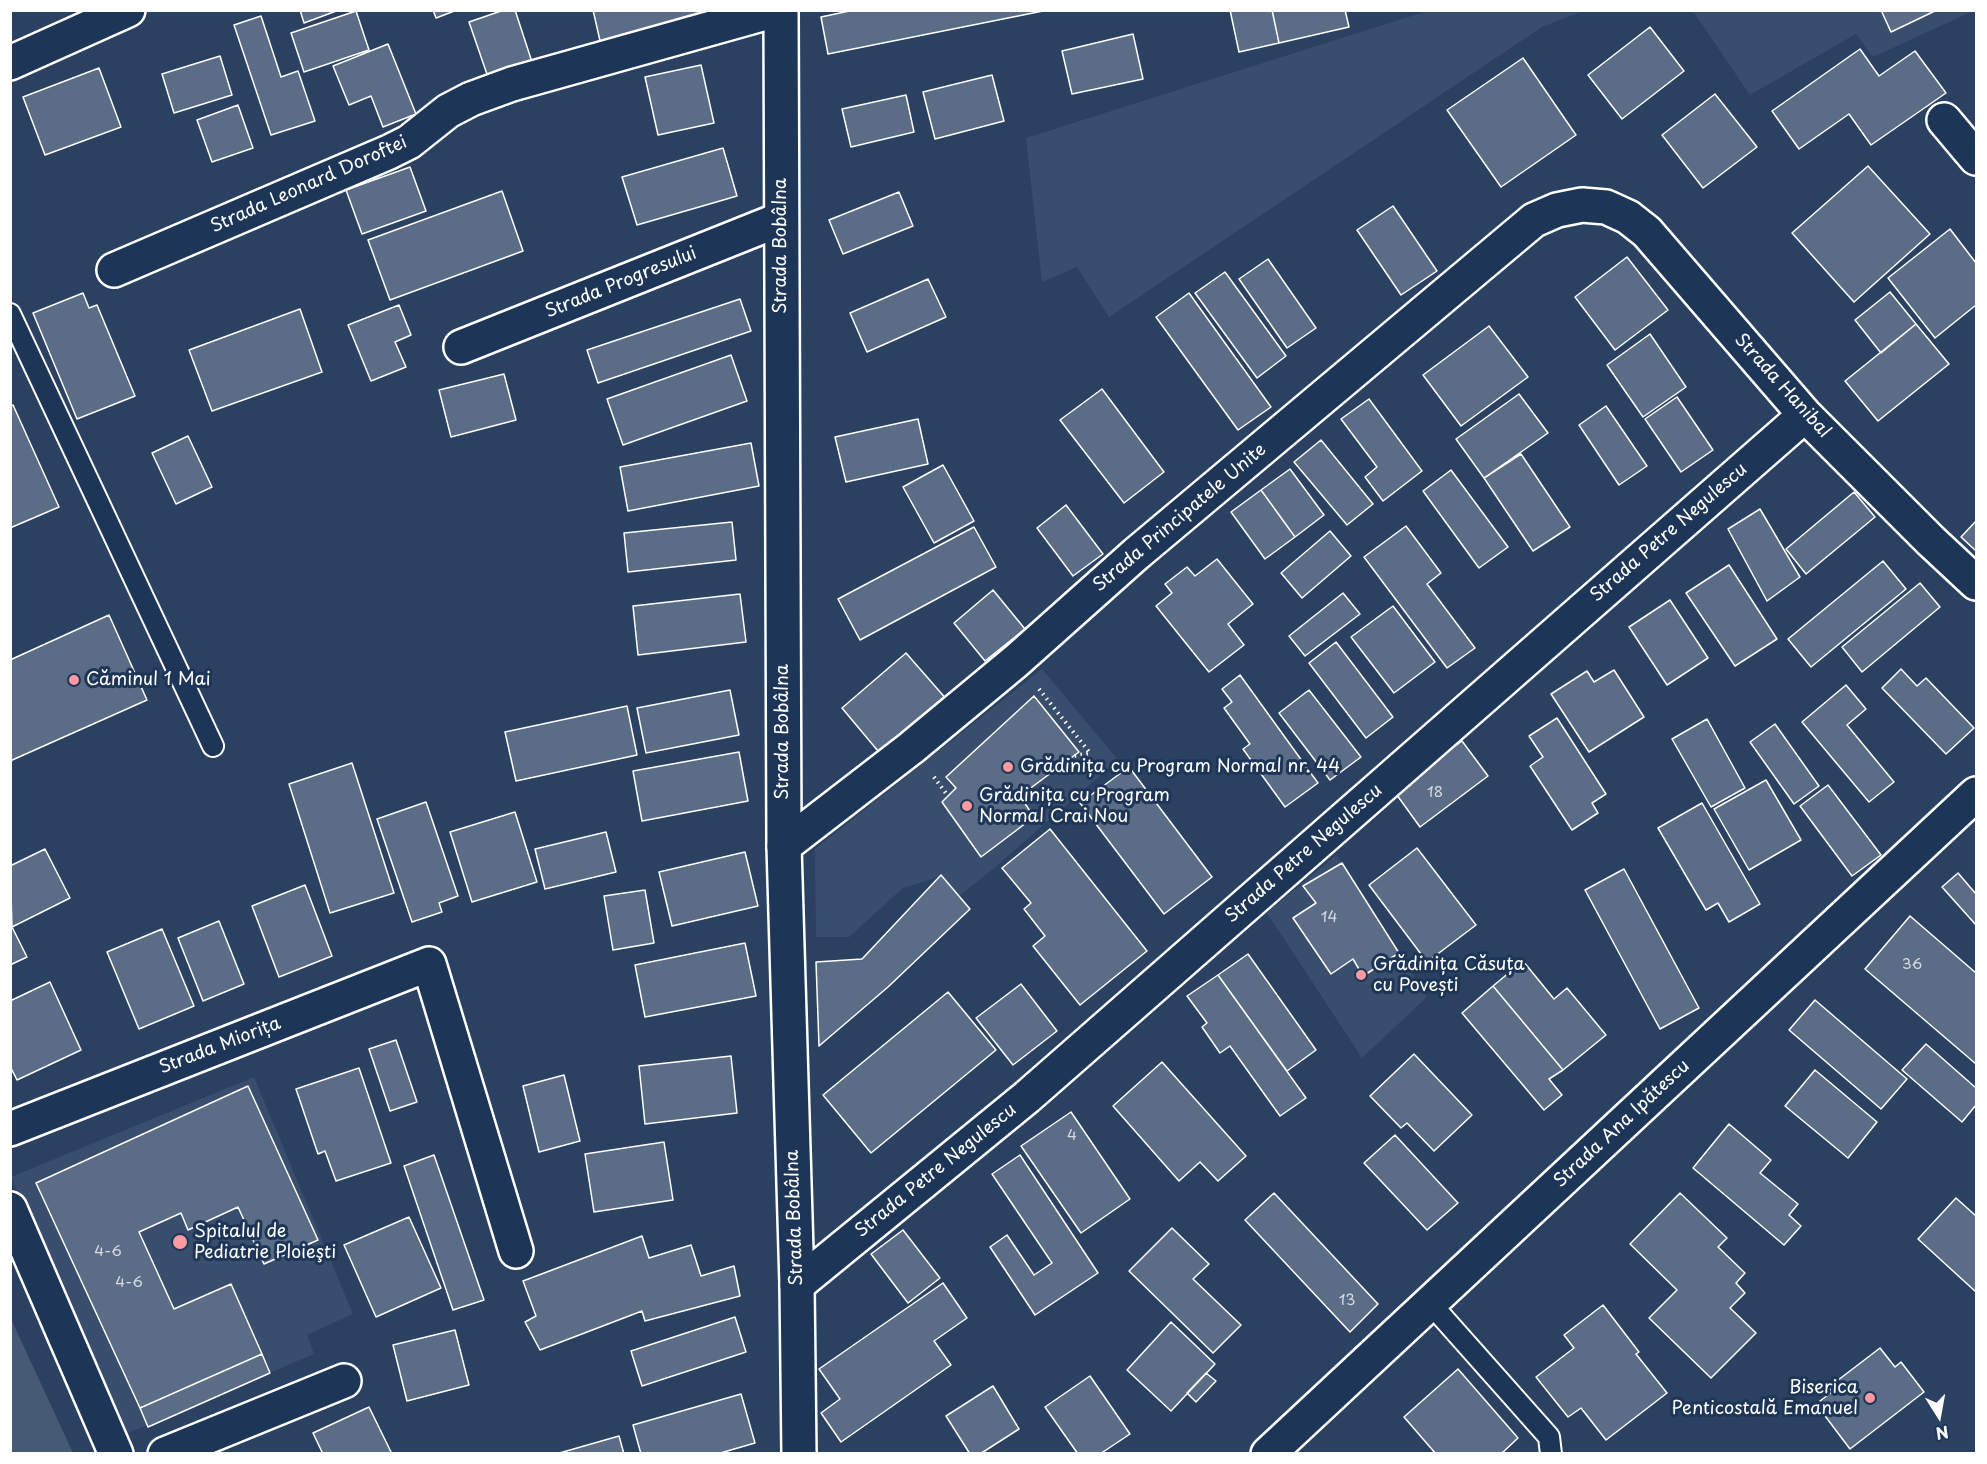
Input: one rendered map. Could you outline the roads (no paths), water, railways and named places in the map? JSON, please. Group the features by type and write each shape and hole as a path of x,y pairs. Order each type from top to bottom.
{"street":[{"path":"10,63 128,10"},
{"name":"Strada Leonard Doroftei","path":"114,270 410,142 448,111 471,99 512,84 776,10"},
{"name":"Strada Bobâlna","path":"781,10 784,846 797,1285 799,1454"},
{"path":"1944,120 1977,158"},
{"name":"Strada Hanibal","path":"1582,205 1606,207 1628,217 1647,232 1805,415 1931,541 1977,583"},
{"name":"Strada Principatele Unite","path":"784,846 911,748 1016,661 1136,555 1533,220 1557,210 1582,205"},
{"name":"Strada Progresului","path":"461,347 781,219"},
{"name":"Strada Petre Negulescu","path":"797,1285 1027,1097 1805,415"},
{"name":"Strada Ana Ipătescu","path":"1268,1454 1977,794"},
{"name":"Strada Miorița","path":"10,1129 429,964 516,1251"},
{"path":"10,1209 116,1454"},
{"path":"165,1454 344,1381"}],"lane":[{"path":"10,314 213,746"},
{"path":"1430,1303 1549,1437 1551,1454"}],"place":[{"name":"Căminul 1 Mai","path":"74,680"},
{"name":"Grădinița cu Program Normal nr. 44","path":"1008,767"},
{"name":"Grădinița cu Program Normal Crai Nou","path":"967,806"},
{"name":"Grădinița Căsuța cu Povești","path":"1361,975"},
{"name":"Spitalul de Pediatrie Ploieşti","path":"180,1242"},
{"name":"Biserica Penticostală Emanuel","path":"1870,1398"}]}
